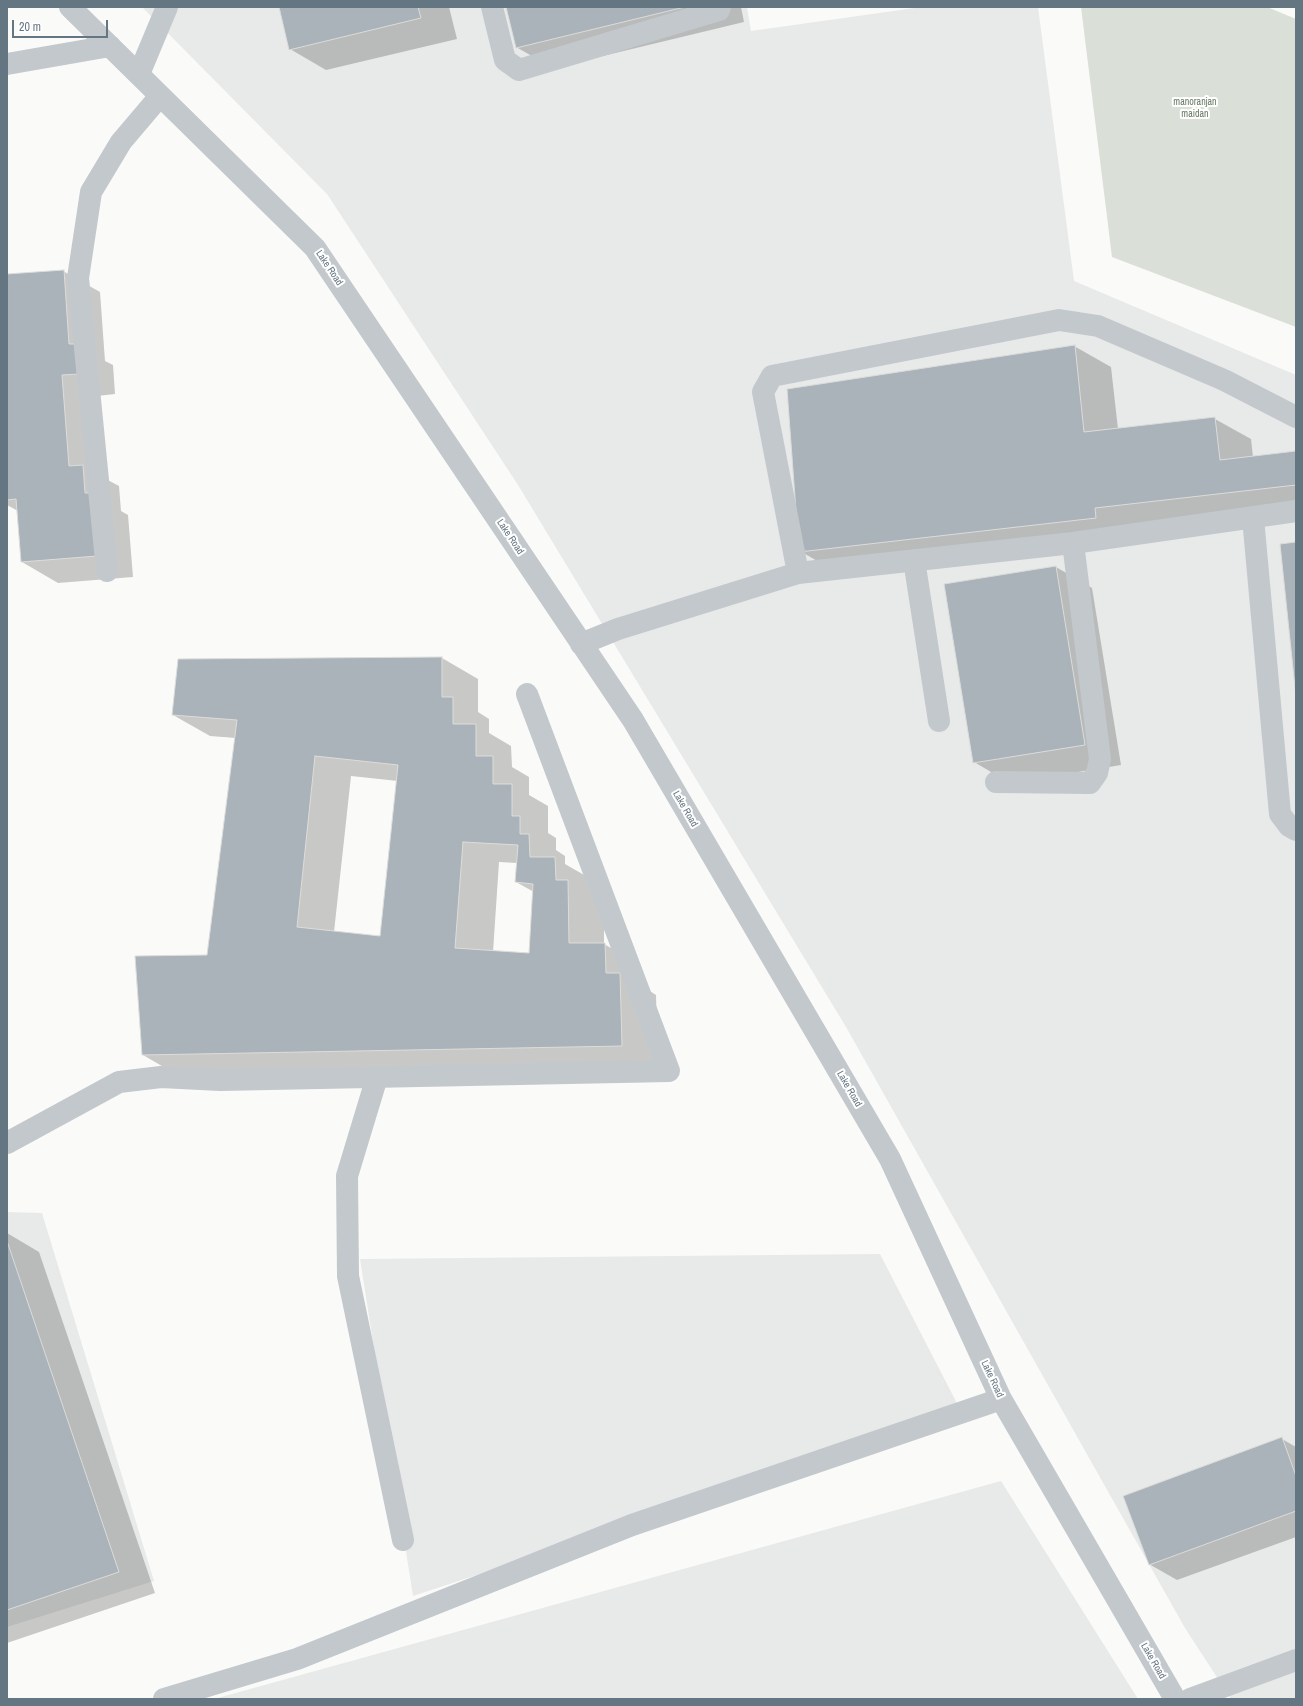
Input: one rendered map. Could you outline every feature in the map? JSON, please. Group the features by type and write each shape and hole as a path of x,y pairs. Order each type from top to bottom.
{"street":[{"name":"Lake Road","path":"70,7 315,248 633,720 890,1159 1001,1399 1175,1699"},
{"path":"139,74 167,7"},
{"path":"492,7 505,60 519,70 719,10 720,7"},
{"path":"7,64 110,46"},
{"path":"107,571 78,278 91,192 121,142 160,96"},
{"path":"798,573 763,392 772,376 1058,320 1098,326 1224,380 1296,417"},
{"path":"581,644 618,629 798,573 1073,543 1296,511"},
{"path":"1253,518 1280,814 1289,826 1296,830"},
{"path":"996,782 1090,783 1097,773 1100,759 1073,543"},
{"path":"914,560 939,721"},
{"path":"7,1142 119,1082 161,1077 220,1080 669,1071 527,694"},
{"path":"377,1077 347,1176 348,1276 403,1540"},
{"path":"164,1699 296,1659 632,1525 1001,1399"},
{"path":"1190,1699 1296,1660"}],"shaded area":[{"path":"142,7 747,7 751,31 922,7 1038,7 1074,281 1296,375 1296,1699 1231,1699 1185,1628 846,1027 518,485 327,194"},
{"path":"7,1212 42,1213 154,1581 7,1627"},
{"path":"880,1254 963,1415 413,1596 360,1259"},
{"path":"1001,1481 1138,1699 214,1699"}],"green space":[{"name":"manoranjan maidan","path":"1081,7 1267,7 1296,19 1296,327 1112,257"}],"building":[{"path":"279,7 418,7 421,18 289,50"},
{"path":"506,7 685,7 516,48"},
{"path":"64,270 69,344 77,344 79,374 62,375 69,466 83,465 85,493 92,493 97,556 21,562 16,499 7,500 7,274"},
{"path":"1075,345 1084,432 1215,417 1220,460 1296,451 1296,485 1095,508 1096,518 799,552 787,389"},
{"path":"1296,542 1296,697 1280,544"},
{"path":"1056,566 1085,745 973,763 944,584"},
{"path":"442,657 442,697 453,697 453,724 476,724 476,756 493,756 493,784 512,784 512,816 520,816 520,834 529,834 530,857 555,857 556,880 568,880 569,943 605,943 606,973 620,973 622,1046 142,1055 135,956 207,955 237,720 172,715 178,659","holes":["315,756 398,765 380,936 297,927","463,842 518,845 515,882 533,884 529,953 455,948"]},
{"path":"7,1241 119,1572 7,1610"},
{"path":"1282,1437 1296,1476 1296,1511 1149,1565 1123,1496"}]}
